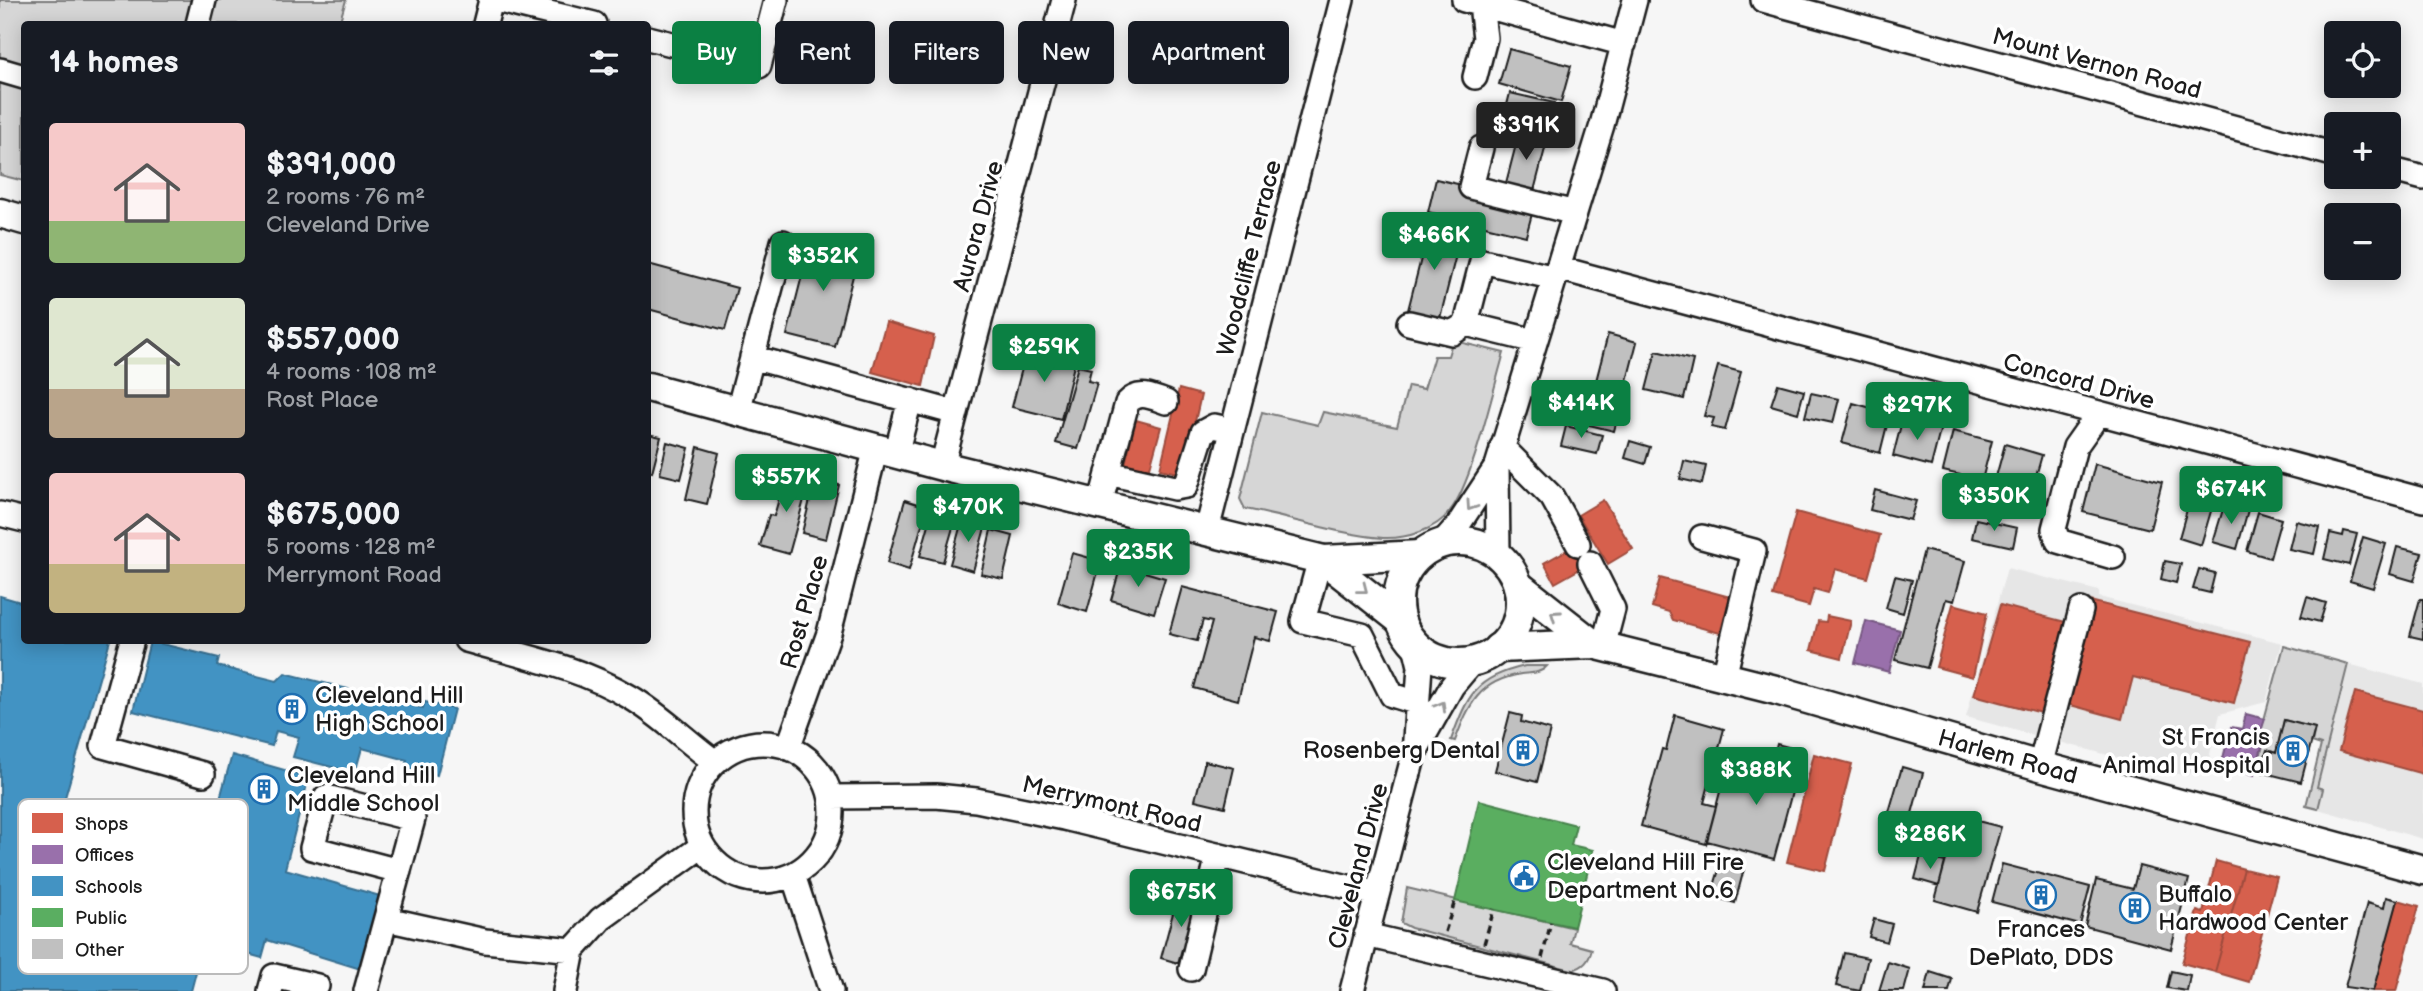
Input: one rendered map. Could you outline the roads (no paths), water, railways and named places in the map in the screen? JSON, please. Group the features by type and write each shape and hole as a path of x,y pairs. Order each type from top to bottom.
{"main road":[{"path":"0,213 21,219"},
{"path":"651,388 942,466 1322,559 1431,549 1465,541 1498,555 1506,563 1517,585 1519,613 1508,638 1498,648 1473,661 1442,661 1415,645 1400,620 1322,559"},
{"path":"1400,620 1400,585 1410,565 1431,549"},
{"name":"Harlem Road","path":"1517,585 1598,646"},
{"name":"Harlem Road","path":"1498,648 1598,646 1956,739 2040,766 2423,870"}],"street":[{"path":"199,21 204,0"},
{"path":"486,21 494,0 582,21"},
{"path":"651,39 759,66 776,0"},
{"name":"Aurora Drive","path":"942,466 1064,0"},
{"name":"Woodcliffe Terrace","path":"1207,530 1342,0"},
{"path":"1431,549 1458,525 1500,457 1575,213 1635,0"},
{"name":"Mount Vernon Road","path":"1763,0 2324,152"},
{"path":"1472,2 1624,44"},
{"path":"1472,2 1485,38 1475,77"},
{"path":"0,70 21,76"},
{"path":"1481,148 1471,187 1575,213"},
{"path":"2401,172 2423,178"},
{"path":"738,411 783,242"},
{"name":"Concord Drive","path":"1466,324 1482,261 1557,273 2423,500"},
{"path":"1409,323 1452,333 1466,324 1535,341"},
{"path":"752,357 956,413"},
{"path":"1100,504 1127,403 1134,395 1140,394 1167,401"},
{"name":"Rost Place","path":"788,748 829,633 886,451 910,400"},
{"path":"2099,413 2075,447 2054,530 2058,541 2113,557"},
{"path":"1108,473 1175,488 1186,486 1203,432 1214,426 1232,430"},
{"path":"1500,457 1552,497 1584,553 1613,609 1598,646"},
{"path":"1498,555 1500,457"},
{"path":"0,514 21,519"},
{"path":"1702,537 1754,551 1724,677"},
{"path":"1322,559 1303,621 1362,635 1392,695 1418,703"},
{"path":"2040,766 2081,610"},
{"path":"131,644 103,746 204,774"},
{"path":"481,644 565,667 598,680 630,697 669,724 715,762"},
{"name":"Cleveland Drive","path":"1352,991 1414,754 1420,666 1415,645"},
{"name":"Cleveland Drive","path":"1414,754 1452,686 1473,661"},
{"path":"765,743 788,748 805,757 821,775 831,797 828,835 812,861 793,875 771,881 747,880 717,865 702,846 696,829 694,805 701,782 715,762 741,747 765,743"},
{"name":"Merrymont Road","path":"831,797 936,796 976,800 1377,894"},
{"path":"565,991 573,950 601,919 702,846"},
{"path":"1191,969 1218,855"},
{"path":"366,991 399,871"},
{"path":"793,875 831,991"},
{"path":"386,919 485,941 573,950"},
{"path":"1366,935 1603,991"},
{"path":"270,991 274,976 323,989"}],"place":[{"name":"Cleveland Hill High School","path":"292,709"},
{"name":"Rosenberg Dental","path":"1523,750"},
{"name":"St Francis Animal Hospital","path":"2293,751"},
{"name":"Cleveland Hill Middle School","path":"264,789"},
{"name":"Cleveland Hill Fire Department No.6","path":"1524,876"},
{"name":"Frances DePlato, DDS","path":"2041,895"},
{"name":"Buffalo Hardwood Center","path":"2135,908"}]}
